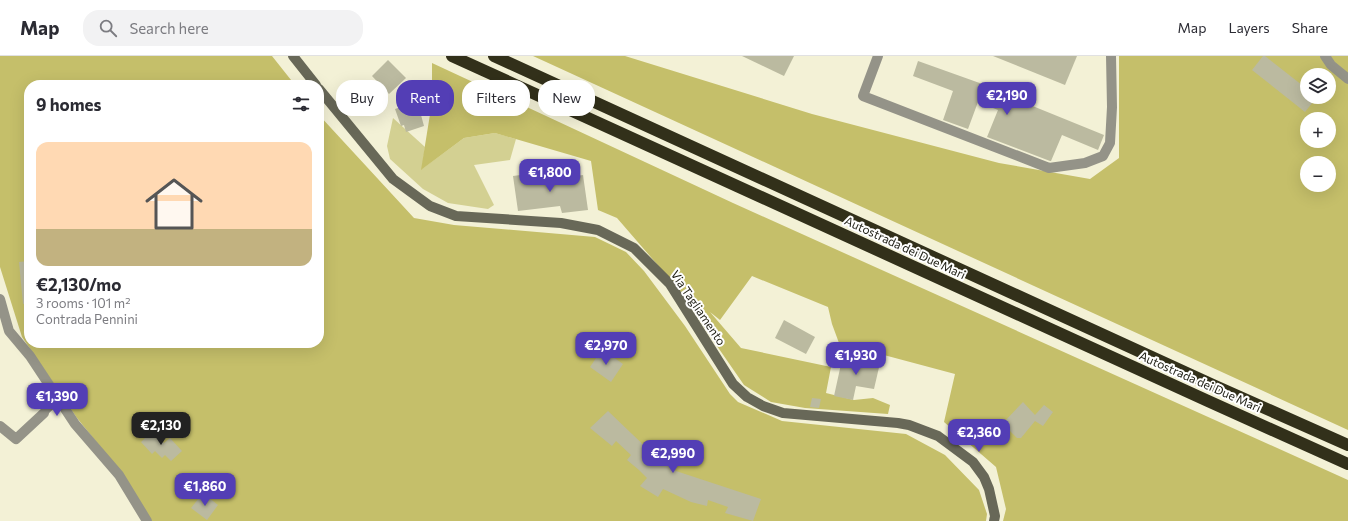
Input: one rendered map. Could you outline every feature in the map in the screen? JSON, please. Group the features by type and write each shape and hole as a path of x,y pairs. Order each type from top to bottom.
{"highway":[{"name":"Autostrada dei Due Mari","path":"452,56 1348,464"},
{"name":"Autostrada dei Due Mari","path":"494,56 1214,386 1348,445"}],"main road":[{"path":"293,56 312,80"},
{"name":"Via Tagliamento","path":"324,95 393,178 430,206 456,216 561,223 598,230 634,248 670,284 733,384 746,397 763,406 783,413 898,423 909,425 938,436 972,462 984,477 989,489 995,516 994,521"}],"street":[{"path":"878,56 863,96 1049,168 1085,163 1103,156 1110,143 1112,107 1111,56"},
{"path":"1325,56 1331,65 1348,79"},
{"path":"0,299 9,331 30,356 75,424 119,475 147,521"},
{"path":"0,426 16,439 58,399"}],"shaded area":[{"path":"0,56 272,56 291,80 24,80 24,340 0,267"},
{"path":"533,56 625,56 812,114 999,163 1090,179 1119,158 1119,56 1348,56 1348,430 595,84 595,80 585,80"},
{"path":"432,63 469,80 462,80 462,116 530,116 530,109 538,112 538,116 546,116 733,203 1348,480 1348,521 1003,521 1006,509 996,467 944,422 955,374 839,343 828,307 752,276 720,320 710,312 741,348 831,367 826,393 854,400 873,398 890,405 888,414 805,408 771,402 744,385 690,307 688,300 617,218 598,210 591,161 495,133 464,138 421,170 430,116 454,116 454,80 432,80"},
{"path":"393,118 425,147 422,169 464,138 495,133 516,139 510,160 474,165 494,205 488,209 448,203 423,189 390,159 387,146"},
{"path":"324,120 414,218 454,225 595,237 626,252 644,271 685,326 730,394 738,402 782,421 906,434 945,455 979,490 987,514 986,521 152,521 123,475 77,418 29,348 324,348"}],"building":[{"path":"742,56 794,56 784,76"},
{"path":"993,56 1077,56 1065,85"},
{"path":"1263,56 1265,56 1300,84 1300,104 1311,104 1305,112 1252,70"},
{"path":"388,60 406,78 404,80 396,80 396,87 389,94 388,80 376,80 372,76"},
{"path":"918,61 988,86 988,88 1104,135 1098,150 1062,135 1050,161 987,137 998,110 978,102 968,129 943,120 953,91 913,76"},
{"path":"397,116 421,116 424,126 406,132 404,125 401,126"},
{"path":"543,172 544,180 583,175 588,210 562,213 560,206 518,211 513,176"},
{"path":"19,262 24,262 23,304"},
{"path":"784,320 815,337 806,354 775,338"},
{"path":"602,349 623,364 611,382 590,367"},
{"path":"843,355 880,363 874,389 856,386 853,400 834,396"},
{"path":"812,398 821,399 819,408 810,407"},
{"path":"1023,402 1035,415 1044,405 1053,412 1043,426 1035,421 1021,438 1017,438 1005,426 1004,422"},
{"path":"608,411 654,455 676,471 761,499 753,521 725,513 728,507 708,500 707,506 691,502 663,489 658,497 640,486 647,478 627,460 631,455 616,441 612,446 590,428"},
{"path":"153,430 164,443 170,438 182,451 171,461 165,455 162,458 155,451 152,454 141,442"},
{"path":"203,493 218,505 207,520 191,508"}]}
